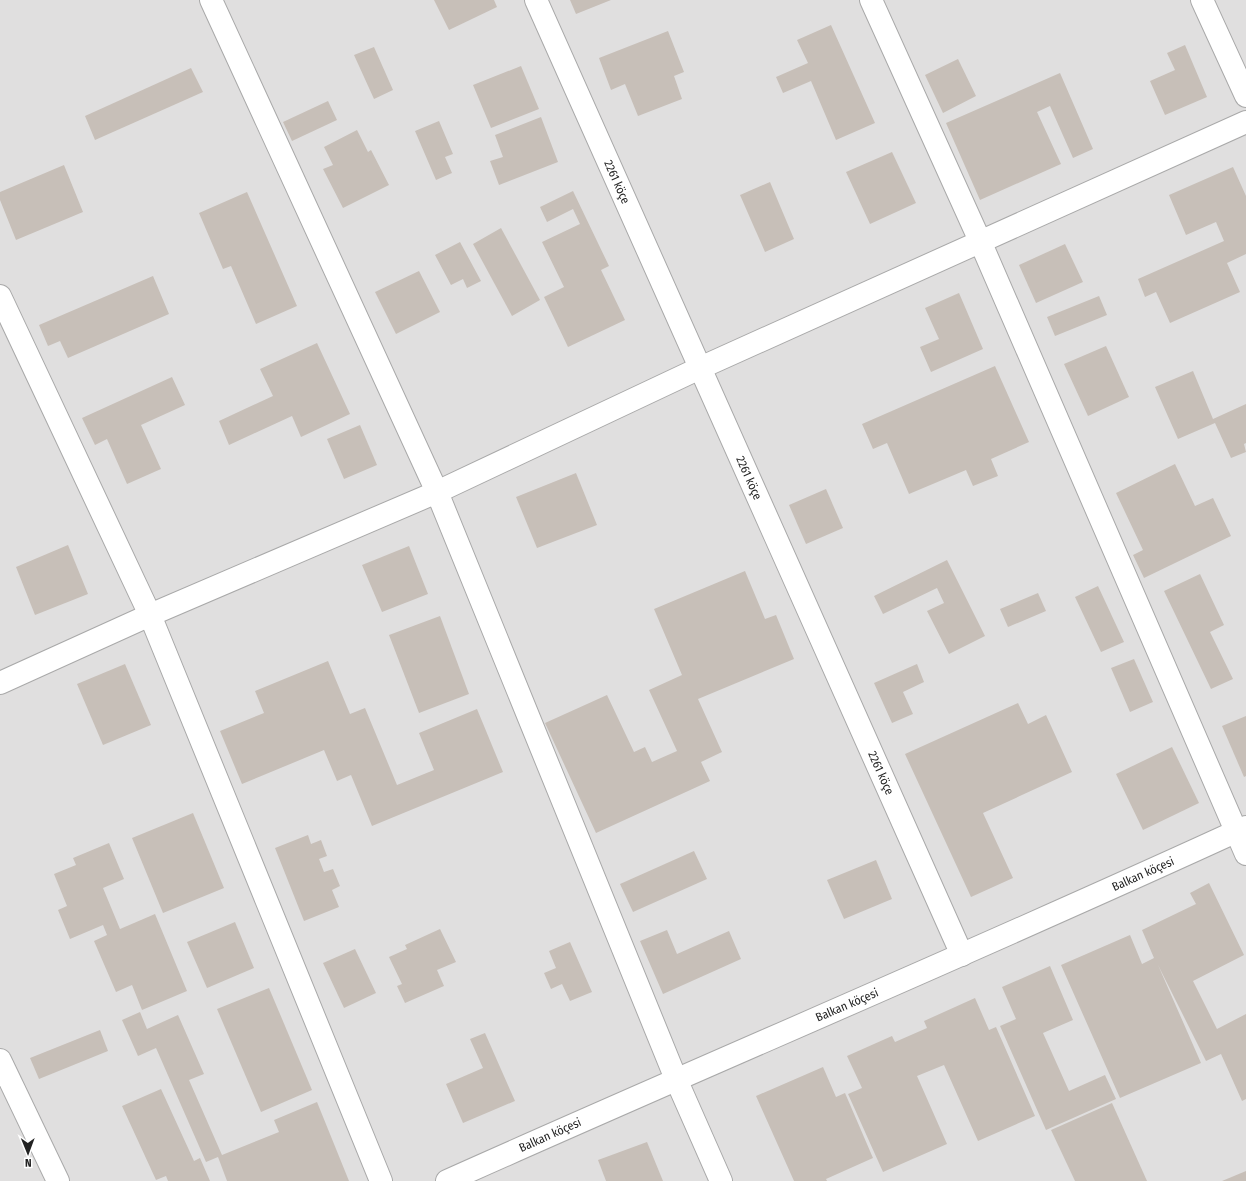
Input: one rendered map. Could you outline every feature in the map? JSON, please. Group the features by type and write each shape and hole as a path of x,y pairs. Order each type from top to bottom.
{"street":[{"path":"212,0 438,492 676,1079 721,1181"},
{"name":"2261 köçe","path":"536,0 962,955"},
{"path":"871,0 980,241 1241,829 1246,854"},
{"path":"1202,0 1246,96"},
{"path":"0,683 150,616 438,492 700,368 1246,122"},
{"path":"0,296 150,616 381,1181"},
{"name":"Balkan köçesi","path":"447,1181 676,1079 962,955 1241,829"},
{"path":"0,1060 58,1181"}],"shaded area":[{"path":"0,0 1246,0 1246,1181 0,1181"}],"building":[{"path":"434,0 494,0 497,7 449,30"},
{"path":"570,0 611,0 576,14"},
{"path":"831,25 875,123 836,140 811,81 783,93 776,77 808,63 797,40"},
{"path":"668,31 684,72 674,76 682,99 638,116 625,84 611,90 599,58"},
{"path":"1185,45 1207,97 1165,115 1150,81 1175,70 1167,53"},
{"path":"374,47 393,90 374,99 354,55"},
{"path":"958,59 976,96 943,113 925,75"},
{"path":"521,66 539,109 491,128 473,85"},
{"path":"191,68 203,92 95,140 85,116"},
{"path":"1060,73 1093,149 1073,158 1050,106 1037,112 1061,164 980,200 946,123"},
{"path":"328,101 337,120 292,141 283,122"},
{"path":"541,117 558,162 499,185 490,161 503,157 495,135"},
{"path":"439,121 453,154 445,157 452,173 436,180 415,131"},
{"path":"357,130 368,152 371,150 389,185 343,208 323,169 333,165 324,147"},
{"path":"892,152 916,203 870,224 846,172"},
{"path":"64,165 83,212 16,240 0,200 0,192"},
{"path":"1233,167 1246,196 1246,254 1227,263 1240,292 1170,323 1156,292 1145,297 1138,279 1224,241 1216,222 1186,235 1169,195"},
{"path":"770,182 794,239 765,252 740,195"},
{"path":"573,191 609,266 601,270 625,320 568,347 544,297 564,287 542,242 580,224 573,209 547,222 540,207"},
{"path":"247,192 297,306 256,324 231,266 223,269 199,213"},
{"path":"501,228 540,300 512,316 473,244"},
{"path":"460,242 481,281 467,288 463,279 451,285 435,255"},
{"path":"1065,244 1083,282 1036,303 1019,265"},
{"path":"419,271 440,312 396,334 375,292"},
{"path":"153,276 169,314 68,358 60,341 48,346 39,325"},
{"path":"959,293 983,349 931,372 920,347 939,339 925,308"},
{"path":"1099,296 1107,315 1055,336 1047,317"},
{"path":"317,343 350,414 301,437 292,416 229,445 219,421 273,396 260,369"},
{"path":"1106,346 1129,397 1088,416 1064,364"},
{"path":"995,366 1029,442 991,459 998,476 973,486 966,470 909,494 887,443 873,449 862,424"},
{"path":"1193,371 1213,419 1246,404 1246,443 1244,444 1246,452 1231,458 1215,423 1178,439 1155,387"},
{"path":"172,377 185,405 141,425 161,469 127,484 107,439 95,445 82,418"},
{"path":"360,425 377,465 344,479 327,439"},
{"path":"1175,464 1195,506 1213,498 1231,536 1144,578 1133,555 1143,550 1116,493"},
{"path":"576,473 597,525 537,548 516,497"},
{"path":"826,489 843,528 806,544 789,505"},
{"path":"68,545 88,594 35,615 16,567"},
{"path":"409,546 428,594 382,612 362,565"},
{"path":"947,560 985,636 949,654 927,611 944,603 937,588 883,614 874,596"},
{"path":"745,571 765,619 776,615 794,659 698,699 722,752 701,762 710,781 596,833 545,723 607,695 634,752 645,747 652,762 677,751 649,690 682,675 654,609"},
{"path":"1200,574 1224,625 1210,632 1233,679 1211,689 1164,591"},
{"path":"1098,586 1124,642 1101,652 1075,597"},
{"path":"1038,593 1046,611 1008,627 1000,609"},
{"path":"440,616 469,694 419,713 389,635"},
{"path":"1134,659 1153,702 1130,712 1111,668"},
{"path":"328,661 350,714 365,708 397,785 434,770 419,733 477,709 503,772 372,826 351,775 337,781 324,750 242,784 220,731 264,713 255,691"},
{"path":"125,664 151,725 103,745 77,684"},
{"path":"917,664 924,682 903,692 913,714 892,723 874,683"},
{"path":"1018,703 1028,724 1046,715 1072,772 983,813 1013,878 971,897 905,754"},
{"path":"1246,716 1246,776 1244,777 1222,726"},
{"path":"1172,747 1199,803 1143,830 1116,774"},
{"path":"193,813 224,888 163,913 132,838"},
{"path":"308,835 311,844 321,840 327,856 319,859 324,872 333,869 340,886 332,890 339,907 304,921 275,848"},
{"path":"109,843 124,879 103,888 120,929 155,914 187,991 142,1010 132,985 116,992 94,941 107,935 103,925 70,939 58,910 67,906 54,874 76,865 73,858"},
{"path":"694,851 707,879 633,912 620,884"},
{"path":"876,860 892,899 844,919 827,880"},
{"path":"1209,883 1244,955 1193,981 1217,1029 1246,1014 1246,1099 1242,1101 1221,1054 1206,1061 1158,965 1201,1063 1120,1098 1061,965 1130,935 1142,964 1154,958 1142,930 1196,904 1190,893"},
{"path":"235,922 254,968 207,988 187,942"},
{"path":"440,929 456,962 437,970 444,986 405,1003 397,986 402,984 389,957 407,949 405,945"},
{"path":"667,930 677,954 729,931 741,959 663,994 640,941"},
{"path":"570,942 592,992 570,1001 562,984 551,989 544,973 556,968 549,951"},
{"path":"355,949 376,993 344,1008 323,963"},
{"path":"1050,966 1073,1020 1043,1033 1069,1091 1105,1075 1116,1099 1046,1130 1000,1026 1016,1019 1002,987"},
{"path":"269,988 312,1090 261,1112 217,1009"},
{"path":"975,998 989,1030 996,1027 1035,1116 978,1141 944,1065 917,1076 947,1144 883,1172 848,1094 862,1088 847,1056 892,1036 895,1042 927,1028 924,1021"},
{"path":"140,1012 147,1029 178,1015 204,1074 189,1080 222,1155 279,1132 274,1120 317,1102 349,1181 227,1181 218,1157 206,1162 156,1048 138,1056 122,1020"},
{"path":"100,1030 108,1051 39,1079 30,1058"},
{"path":"485,1033 515,1101 463,1123 446,1084 483,1068 470,1039"},
{"path":"823,1067 836,1097 845,1093 873,1158 826,1179 827,1181 794,1181 756,1096"},
{"path":"161,1089 194,1161 200,1158 210,1181 168,1181 166,1176 156,1180 122,1106"},
{"path":"1112,1103 1147,1181 1075,1181 1051,1130"},
{"path":"647,1142 663,1181 606,1181 598,1160"},
{"path":"1246,1171 1246,1181 1222,1181"}]}
